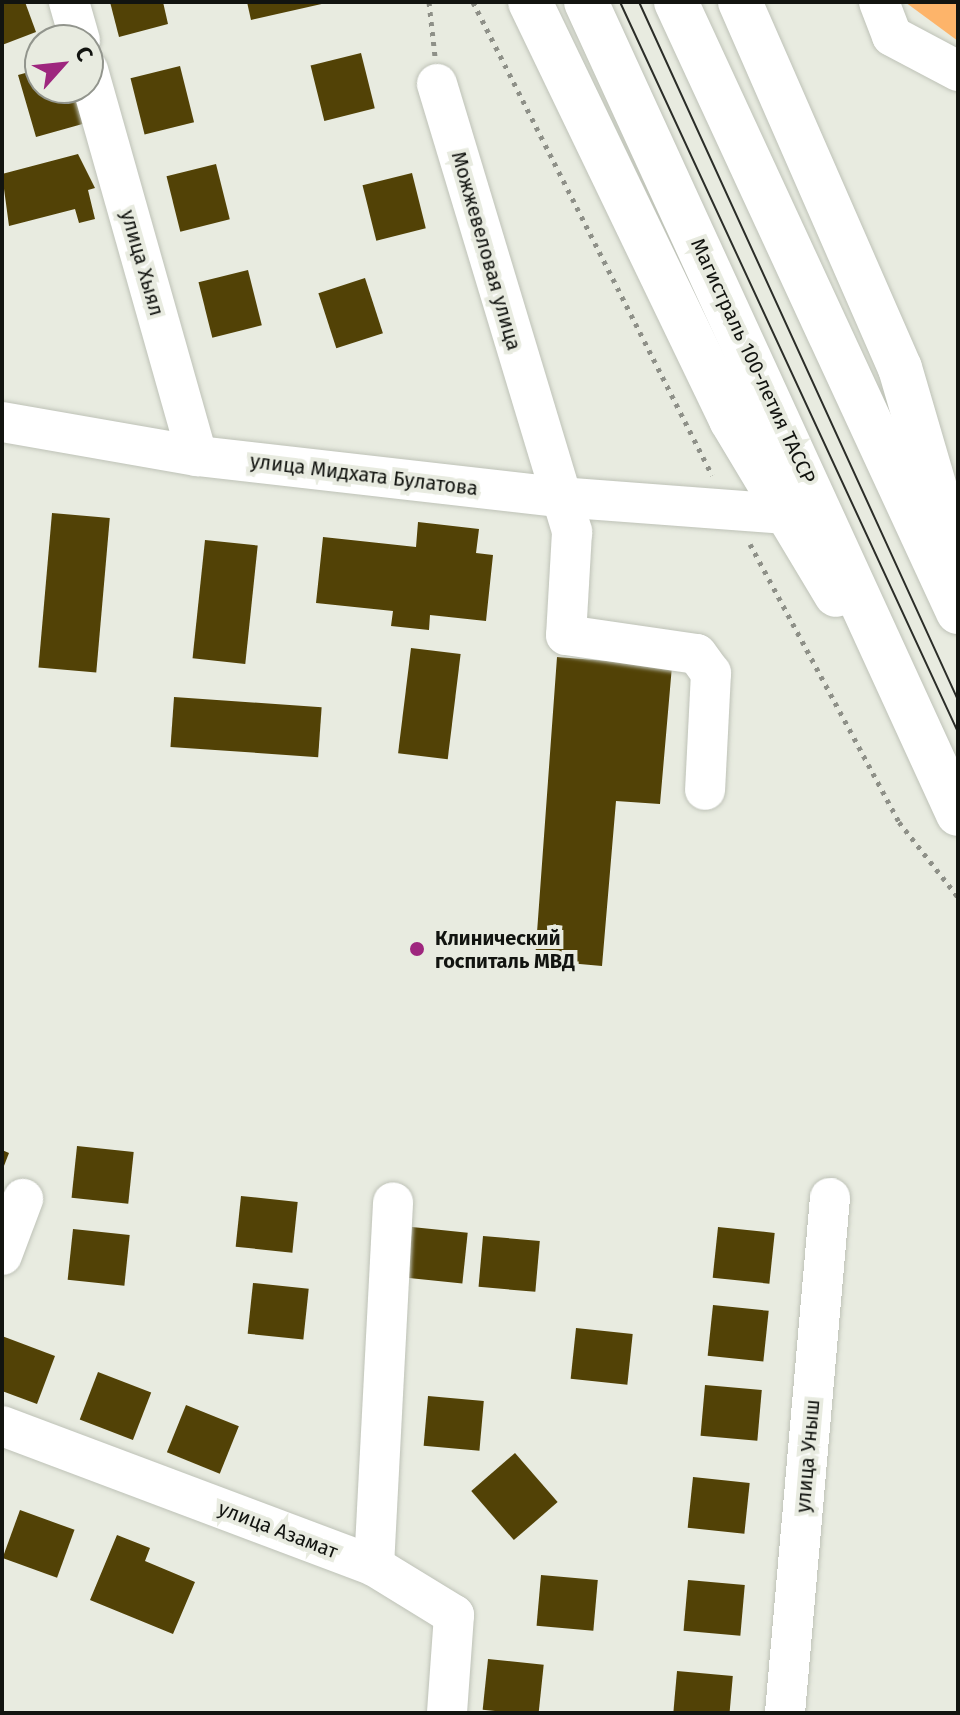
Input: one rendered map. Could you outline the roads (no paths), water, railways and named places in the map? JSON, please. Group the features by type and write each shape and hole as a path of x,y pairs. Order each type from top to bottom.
{"main road":[{"path":"530,2 756,463 916,722 958,814"},
{"name":"Магистраль 100-летия ТАССР","path":"586,2 916,722"},
{"path":"676,2 958,612"},
{"path":"740,2 900,368 958,567"}],"street":[{"path":"69,2 75,24"},
{"path":"879,2 892,36 958,71"},
{"name":"Можжевеловая улица","path":"437,84 572,532 566,635 697,654 711,673 705,790"},
{"name":"улица Хыял","path":"98,104 197,456"},
{"name":"улица Мидхата Булатова","path":"2,422 197,456 559,497 729,507 786,514"},
{"path":"729,507 756,463"},
{"name":"улица Уныш","path":"785,1713 830,1198"},
{"path":"2,1255 23,1199"},
{"path":"374,1566 393,1202"},
{"name":"улица Азамат","path":"2,1426 374,1566 454,1615 447,1713"}],"tram line":[{"path":"620,2 958,732"},
{"path":"639,2 958,700"}],"place":[{"name":"Клинический госпиталь МВД","path":"417,949"}]}
